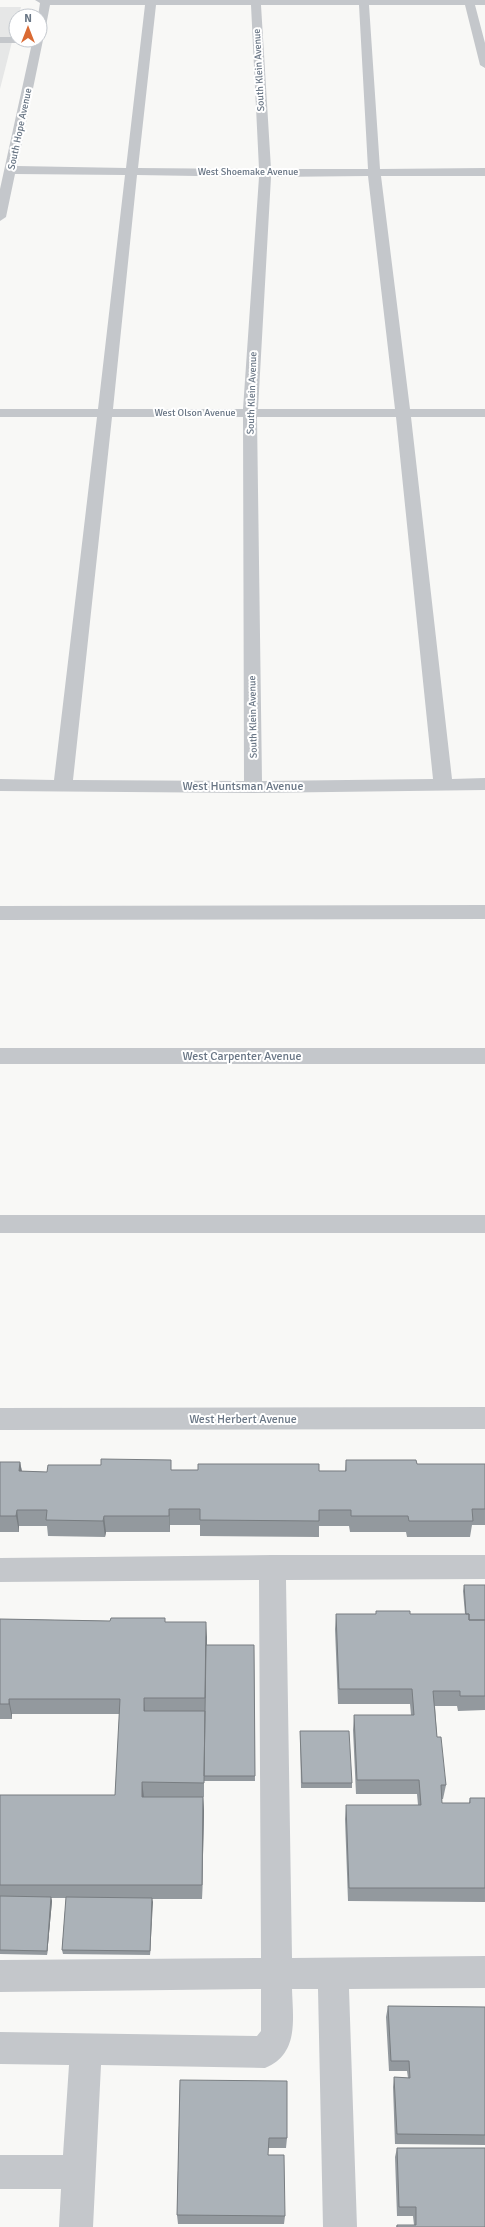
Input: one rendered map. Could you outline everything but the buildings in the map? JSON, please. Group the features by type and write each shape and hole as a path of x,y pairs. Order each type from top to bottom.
{"street":[{"path":"44,1 485,2"},
{"path":"63,786 151,1"},
{"name":"South Klein Avenue","path":"253,787 250,413 265,173 256,1"},
{"path":"364,1 374,172 403,413 443,784"},
{"path":"469,1 485,65"},
{"name":"South Hope Avenue","path":"0,217 12,170 36,48"},
{"name":"West Shoemake Avenue","path":"12,170 265,173 485,172"},
{"name":"West Olson Avenue","path":"0,413 485,413"},
{"name":"West Huntsman Avenue","path":"0,785 253,787 485,784"},
{"path":"0,914 485,912"},
{"name":"West Carpenter Avenue","path":"0,1056 485,1056"},
{"path":"0,1224 485,1224"},
{"name":"West Herbert Avenue","path":"0,1419 485,1418"},
{"path":"0,2048 86,2048 265,2052 277,2036 272,1567"},
{"path":"0,1570 272,1567 485,1567"},
{"path":"0,1976 485,1972"},
{"path":"333,1974 340,2227"},
{"path":"76,2227 86,2048"},
{"path":"0,2172 80,2172"}],"shaded area":[{"path":"0,7 21,7 8,8 8,48 10,48 0,89"}]}
